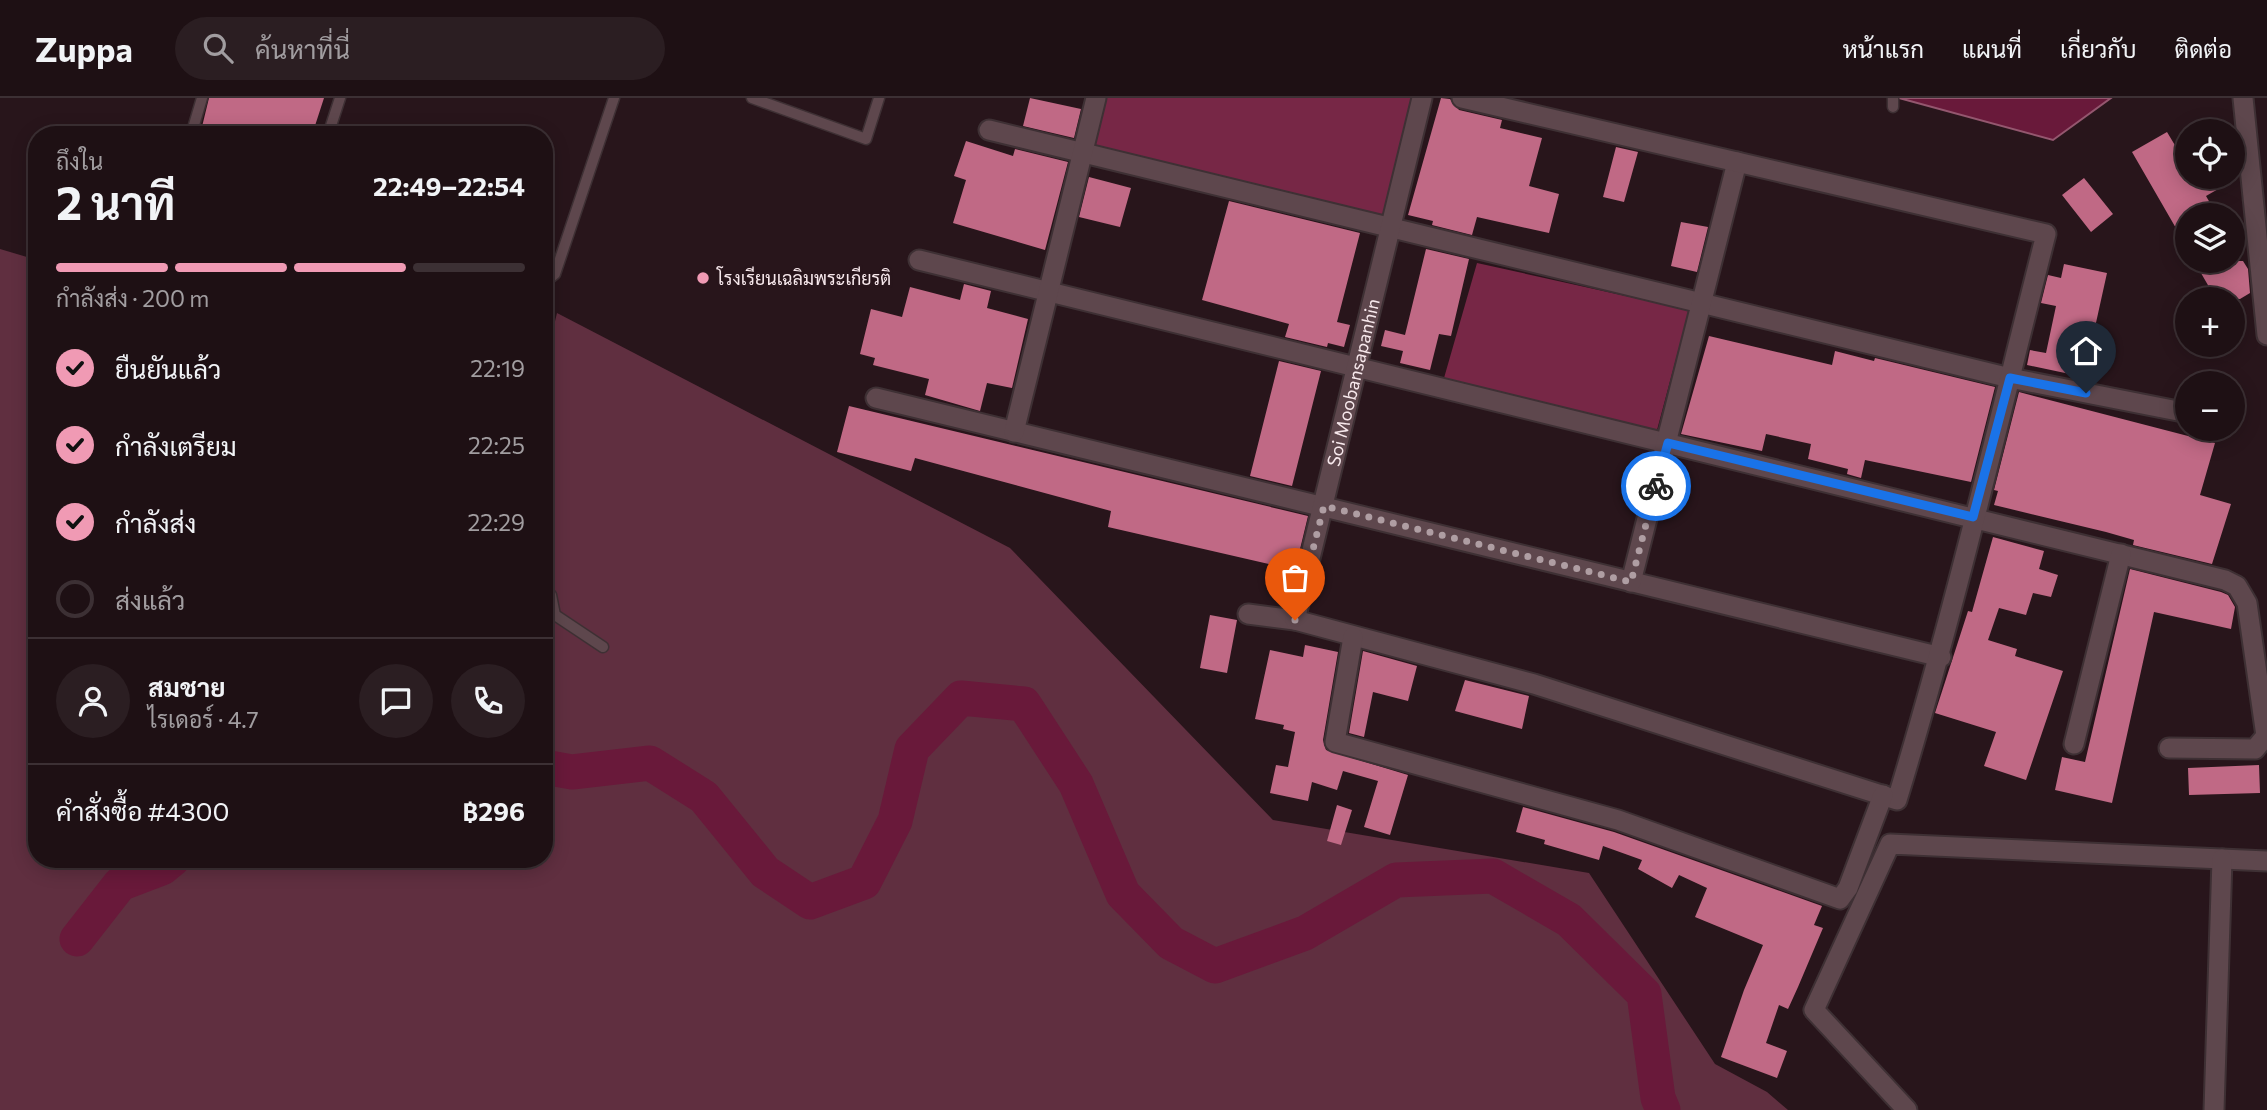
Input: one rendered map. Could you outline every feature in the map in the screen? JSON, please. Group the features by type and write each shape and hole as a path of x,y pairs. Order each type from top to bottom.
{"street":[{"path":"1014,432 1096,98"},
{"name":"Soi Moobansapanhin","path":"1295,620 1359,367 1422,98"},
{"path":"1248,614 1295,620 1534,684 1897,800 1941,657 1973,517 2046,234 1462,98"},
{"path":"2243,98 2267,335"},
{"path":"989,130 2010,378 2175,410"},
{"path":"1631,582 1737,162"},
{"path":"919,260 2225,580 2237,586 2247,603 2264,740 2255,749 2169,748"},
{"path":"876,398 1941,657"},
{"path":"2074,744 2121,554"},
{"path":"1353,637 1335,742 1618,820 1840,899 1848,888 1883,795"},
{"path":"1907,1110 1814,1010 1890,844 2267,861"},
{"path":"2214,1110 2222,859"}],"lane":[{"path":"194,126 202,98"},
{"path":"331,126 340,98"},
{"path":"553,276 614,98"},
{"path":"752,98 866,139 879,98"},
{"path":"553,605 555,615 603,647"}],"shaded area":[{"path":"1104,98 1412,98 1384,216 1092,145"},
{"path":"1899,98 2111,98 2053,140"},
{"path":"0,249 28,257 28,868 553,868 553,330 557,313 1010,548 1273,820 1589,873 1715,1064 1767,1092 1788,1110 0,1110"},
{"path":"1477,263 1689,310 1657,430 1444,378"}],"building":[{"path":"209,98 324,98 315,126 202,126"},
{"path":"1030,98 1081,109 1074,138 1023,126"},
{"path":"1441,98 1450,99 1459,110 1502,120 1500,128 1542,138 1529,186 1559,194 1549,233 1477,217 1472,235 1432,225 1433,221 1408,215"},
{"path":"2167,132 2175,145 2175,189 2218,189 2206,196 2210,203 2175,203 2175,226 2132,152"},
{"path":"966,141 1013,156 1015,149 1068,162 1045,250 953,223 966,180 954,176"},
{"path":"1616,147 1638,152 1624,202 1603,197"},
{"path":"1089,177 1131,188 1120,227 1079,217"},
{"path":"2084,178 2113,214 2091,232 2062,195"},
{"path":"1229,201 1360,233 1337,322 1350,325 1344,347 1328,343 1327,347 1285,337 1289,324 1202,300"},
{"path":"1681,222 1708,227 1697,272 1671,266"},
{"path":"1426,249 1469,259 1451,336 1439,334 1430,370 1400,363 1403,351 1381,346 1385,330 1405,335"},
{"path":"2064,264 2107,273 2084,377 2027,365 2030,350 2046,353 2056,306 2041,303 2048,275 2061,278"},
{"path":"2245,264 2248,269 2250,293 2245,296 2245,287 2209,287 2201,273 2245,273"},
{"path":"964,284 991,291 987,308 1028,319 1012,388 987,383 980,411 925,395 929,379 873,365 875,358 860,354 871,309 902,317 910,287 960,300"},
{"path":"1709,336 1832,365 1835,351 1874,361 1875,358 1995,387 1971,482 1865,460 1861,478 1847,474 1848,469 1808,459 1811,444 1766,434 1762,451 1681,434"},
{"path":"1279,361 1321,371 1292,486 1250,476"},
{"path":"2019,392 2175,433 2175,441 2215,443 2200,495 2231,504 2212,564 2133,545 2134,540 2106,532 1994,505 1998,491 1994,490"},
{"path":"849,406 1308,516 1295,570 1108,527 1111,511 915,458 911,471 837,452"},
{"path":"1993,537 2044,551 2039,569 2058,575 2051,597 2033,593 2026,615 1999,608 1988,640 2017,649 2015,656 2063,671 2026,780 1984,766 1996,732 1935,713 1968,611 1972,612"},
{"path":"2130,569 2221,592 2228,595 2235,607 2231,629 2154,612 2112,803 2055,790 2062,757 2085,762"},
{"path":"1210,615 1237,620 1227,673 1200,668"},
{"path":"1305,645 1338,652 1323,740 1326,750 1408,775 1390,835 1364,827 1378,781 1343,771 1337,790 1312,782 1308,801 1270,793 1276,765 1288,767 1295,732 1283,729 1284,725 1255,719 1270,650 1303,657"},
{"path":"1363,651 1417,666 1408,701 1373,692 1364,737 1349,733"},
{"path":"1465,680 1529,696 1522,729 1455,711"},
{"path":"2259,765 2260,793 2189,795 2188,768"},
{"path":"1337,805 1352,810 1341,845 1327,841"},
{"path":"1523,807 1614,832 1822,906 1814,925 1823,928 1788,1009 1779,1005 1766,1043 1787,1051 1777,1078 1721,1057 1763,945 1695,917 1707,888 1679,875 1672,888 1638,869 1642,860 1603,846 1599,860 1544,844 1545,840 1516,832"}],"waterway":[{"path":"553,769 572,772 650,763 704,797 765,872 810,902 864,882 895,821 912,749 961,698 1024,704 1076,784 1123,894 1171,943 1215,966 1305,933 1396,880 1493,876 1569,920 1644,994 1658,1098 1663,1110"},
{"path":"77,939 120,884 162,868"}],"way so far":[{"path":"1295,620 1324,506 1631,582 1656,486"}],"place":[{"name":"โรงเรียนเฉลิมพระเกียรติ","path":"703,278"}],"route":[{"path":"1656,486 1668,443 1973,517 2010,378 2086,393"}]}
